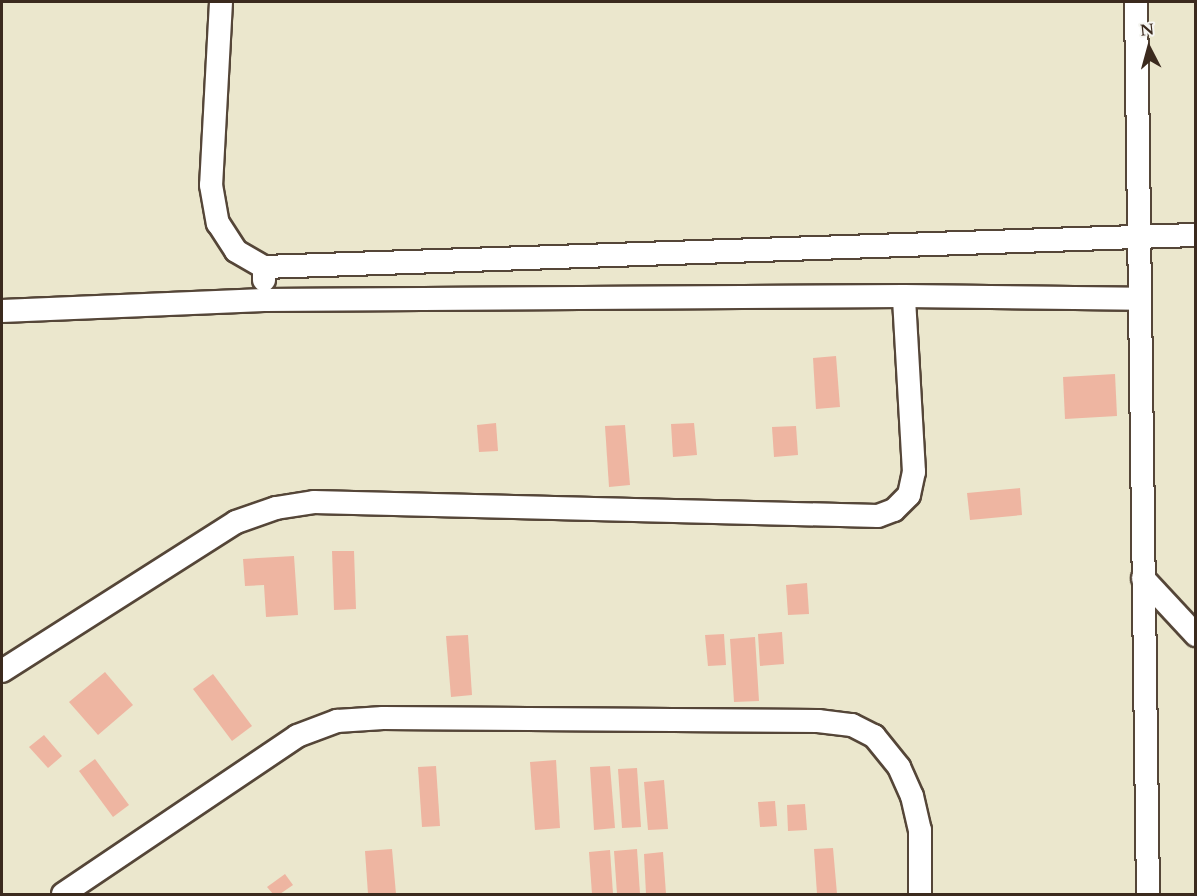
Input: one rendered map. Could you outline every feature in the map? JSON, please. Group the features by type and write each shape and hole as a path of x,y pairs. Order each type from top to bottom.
{"street":[{"path":"221,2 211,185 218,223 236,251 264,267 1196,235"},
{"path":"1136,2 1138,299 1148,894"},
{"path":"264,267 264,300"},
{"path":"2,311 264,300 904,296 1138,299"},
{"path":"2,671 236,522 276,508 314,502 879,516 894,510 909,495 914,472 904,296"},
{"path":"1143,578 1196,635"},
{"path":"63,894 297,736 337,721 383,718 818,721 852,725 874,736 898,766 912,796 920,830 920,894"}],"building":[{"path":"836,356 840,407 816,409 813,358"},
{"path":"1115,374 1117,416 1065,419 1063,377"},
{"path":"496,423 498,451 479,452 477,425"},
{"path":"694,423 697,455 673,457 671,424"},
{"path":"625,425 630,485 609,487 605,426"},
{"path":"796,426 798,455 774,457 772,427"},
{"path":"1020,488 1022,515 970,520 967,493"},
{"path":"332,551 354,551 356,609 334,610"},
{"path":"294,556 298,615 266,617 264,585 245,586 243,559"},
{"path":"807,583 809,614 788,615 786,585"},
{"path":"782,632 784,664 760,666 758,634"},
{"path":"724,634 726,665 708,666 705,635"},
{"path":"468,635 472,695 451,697 446,636"},
{"path":"755,637 759,701 734,702 730,639"},
{"path":"105,672 133,705 98,735 69,702"},
{"path":"213,674 252,726 232,741 193,689"},
{"path":"44,735 62,756 48,768 29,747"},
{"path":"95,759 129,805 113,817 79,771"},
{"path":"556,760 560,828 535,830 530,762"},
{"path":"436,766 440,826 422,827 418,767"},
{"path":"610,766 615,828 594,830 590,767"},
{"path":"637,768 641,827 622,828 618,769"},
{"path":"664,780 668,829 648,830 644,782"},
{"path":"775,801 777,826 760,827 758,802"},
{"path":"805,804 807,830 788,831 787,805"},
{"path":"833,848 837,894 817,894 814,849"},
{"path":"392,849 396,894 368,894 365,851"},
{"path":"637,849 640,894 617,894 614,851"},
{"path":"610,850 613,894 592,894 589,852"},
{"path":"663,852 666,894 646,894 644,854"},
{"path":"285,874 293,885 280,894 273,894 267,887"}]}
